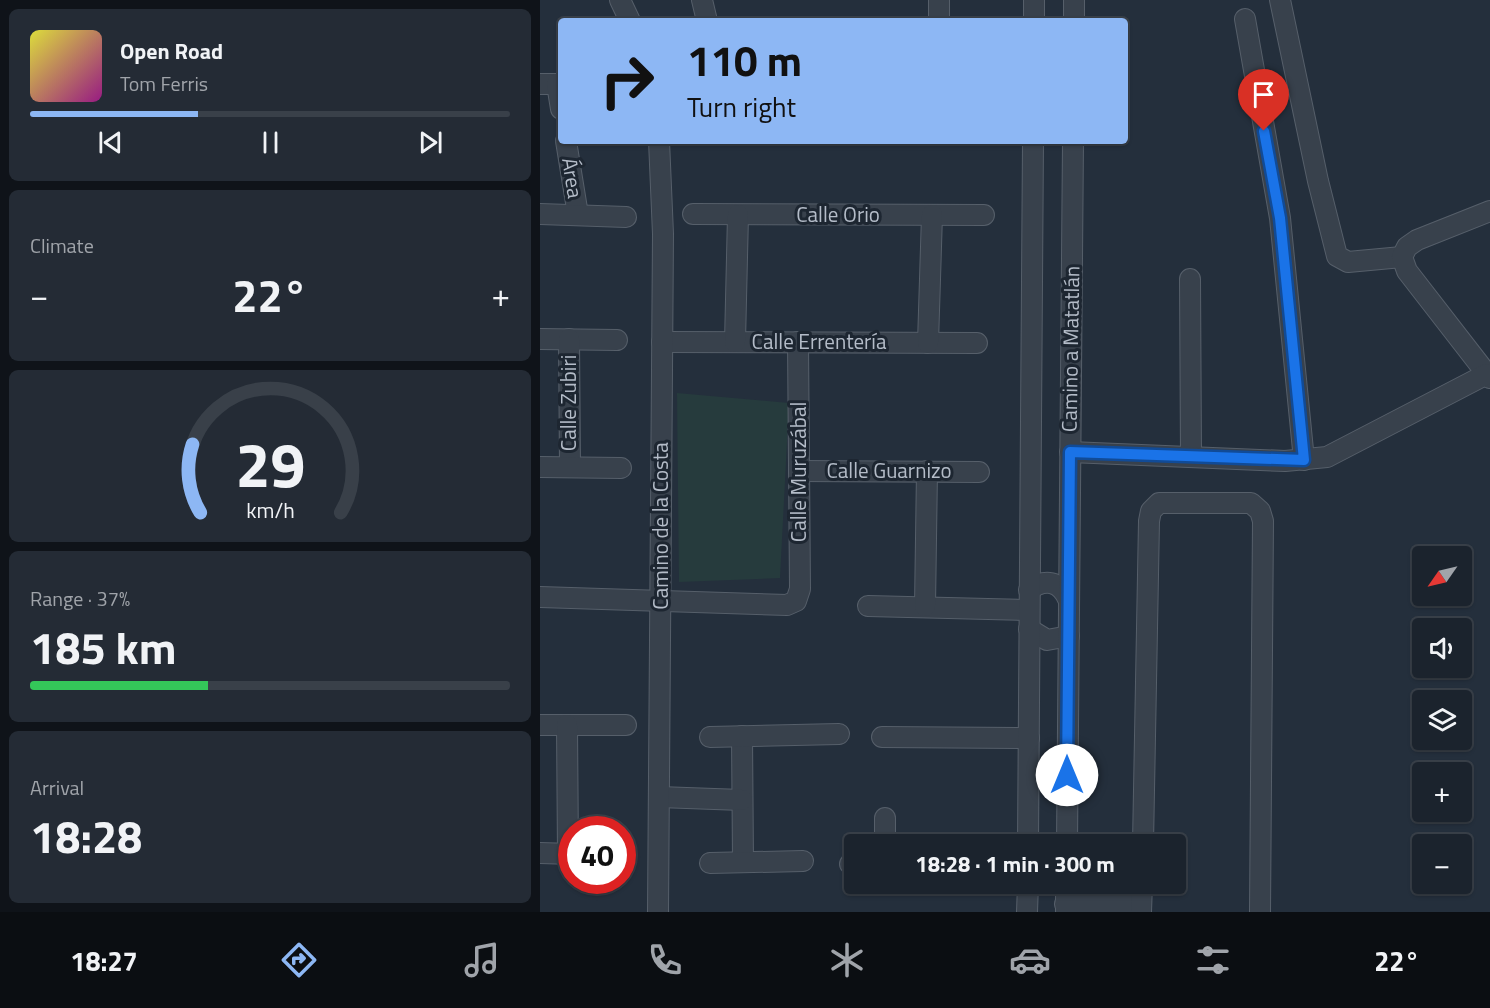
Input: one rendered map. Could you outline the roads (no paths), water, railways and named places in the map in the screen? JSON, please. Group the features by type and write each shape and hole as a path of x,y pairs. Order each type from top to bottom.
{"street":[{"path":"620,0 629,18"},
{"path":"702,0 706,18"},
{"path":"939,0 939,18"},
{"path":"1034,0 1034,18"},
{"path":"1074,0 1074,18"},
{"path":"1280,0 1318,181 1337,256 1348,262 1402,257"},
{"path":"1245,19 1280,218 1304,460"},
{"path":"553,84 558,100"},
{"name":"Área","path":"566,144 578,215"},
{"name":"Camino de la Costa","path":"658,912 663,234 659,144"},
{"name":"Camino a Matatlán","path":"1028,834 1033,144"},
{"name":"Camino a Matatlán","path":"1067,834 1073,144"},
{"path":"1070,452 1304,460 1327,457 1489,376 1407,271 1402,257 1407,247 1417,240 1490,211"},
{"path":"540,214 626,217"},
{"name":"Calle Orio","path":"693,214 984,215"},
{"path":"735,342 738,215"},
{"path":"928,343 932,215"},
{"path":"1190,279 1191,456"},
{"path":"540,339 617,340"},
{"name":"Calle Zubiri","path":"569,339 570,467"},
{"name":"Calle Errentería","path":"662,342 977,343"},
{"name":"Calle Muruzábal","path":"661,600 787,605 796,601 800,589 798,342"},
{"path":"540,467 621,468"},
{"name":"Calle Guarnizo","path":"799,471 979,472"},
{"path":"925,606 927,471"},
{"path":"1143,834 1151,511 1159,503 1251,503 1260,510 1263,521 1260,912"},
{"path":"1029,590 1037,584 1047,582 1056,584 1064,590 1068,599"},
{"path":"540,597 661,600"},
{"path":"868,606 925,606 1029,620 1047,640 1069,636"},
{"path":"540,725 626,726"},
{"path":"567,725 569,816"},
{"path":"710,737 839,734"},
{"path":"742,736 743,862"},
{"path":"882,737 1029,738"},
{"path":"659,797 742,800"},
{"path":"885,818 885,834"},
{"path":"540,853 558,854"},
{"path":"710,862 804,861"},
{"path":"1027,912 1028,894"},
{"path":"1065,908 1141,899"}]}
